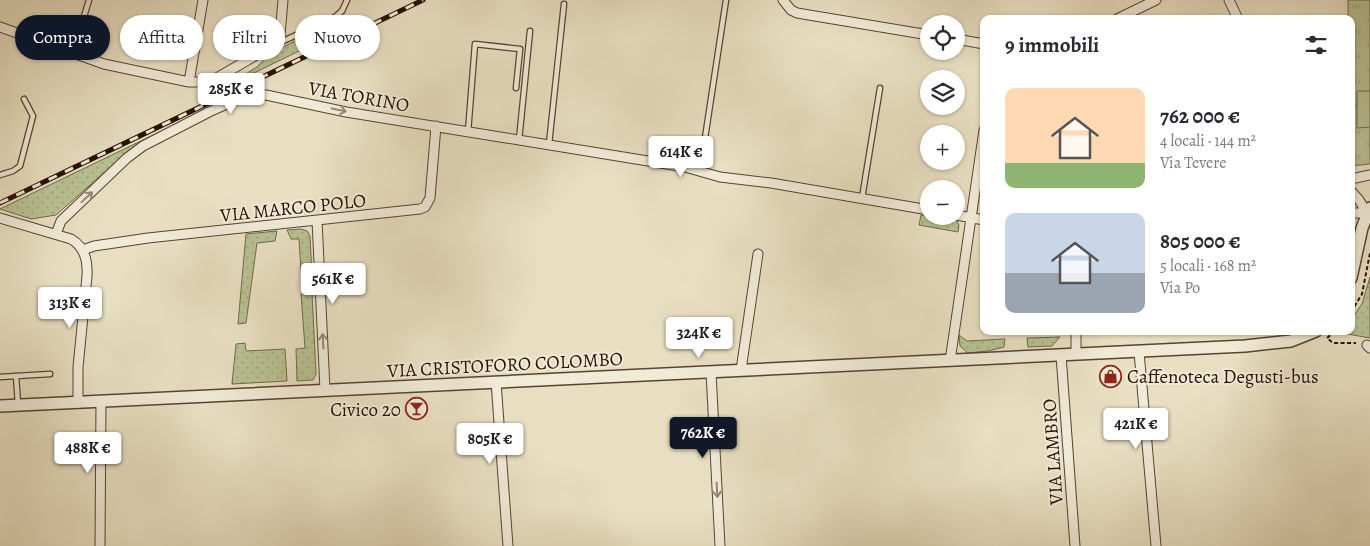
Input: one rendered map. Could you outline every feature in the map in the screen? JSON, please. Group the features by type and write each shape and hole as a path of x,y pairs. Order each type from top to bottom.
{"street":[{"path":"189,82 202,0"},
{"path":"282,15 284,0"},
{"path":"783,0 791,10 797,13 920,34"},
{"path":"1125,15 1156,0"},
{"path":"1229,0 1236,15"},
{"path":"0,27 15,32"},
{"path":"965,41 980,43"},
{"path":"94,60 112,66 189,82 207,82 248,60"},
{"name":"VIA TORINO","path":"56,234 61,221 136,151 180,126 245,96 266,95 346,112 685,167 720,177 771,183 920,208"},
{"name":"VIA MARCO POLO","path":"83,250 94,246 148,238 414,210 425,207 429,202 431,193 436,126"},
{"path":"950,361 980,155"},
{"path":"1355,178 1370,175"},
{"path":"1355,196 1369,211"},
{"path":"1355,213 1369,211"},
{"path":"1355,260 1369,211"},
{"path":"965,217 980,219"},
{"path":"0,218 75,241 83,250 87,264 87,276 78,372 78,403"},
{"path":"317,220 325,390"},
{"path":"741,370 758,254"},
{"path":"1076,335 1076,354"},
{"name":"VIA CRISTOFORO COLOMBO","path":"0,406 1139,352 1262,345 1301,338 1307,335"},
{"path":"1139,352 1156,546"},
{"name":"VIA LAMBRO","path":"1061,355 1075,546"},
{"path":"711,372 720,546"},
{"path":"496,382 508,546"},
{"path":"100,546 101,401"}],"lane":[{"path":"84,15 89,0"},
{"path":"285,40 335,17 342,11 347,0"},
{"path":"700,171 726,0"},
{"path":"549,145 564,4"},
{"path":"519,140 530,31"},
{"path":"468,132 475,44 520,49 516,88"},
{"path":"862,198 880,88"},
{"path":"0,175 17,168 23,158 33,116 24,99"},
{"path":"0,377 50,374"},
{"path":"16,376 18,405"}],"path":[{"path":"1355,305 1362,294 1370,253"},
{"path":"1330,335 1327,338 1333,342 1369,346"}],"green space":[{"path":"1348,0 1370,0 1370,164 1355,166 1355,15 1348,15"},
{"path":"295,41 295,53 285,58 285,46"},
{"path":"264,60 281,60 215,92 211,91 239,78 257,67"},
{"path":"261,83 261,89 237,95 122,157 56,215 31,219 0,209"},
{"path":"1357,91 1370,91 1370,127 1357,128"},
{"path":"920,220 920,225 959,225 958,232 919,225"},
{"path":"301,229 307,231 310,236 312,276 305,276 304,271 301,271 299,239 291,239 287,230"},
{"path":"277,231 275,241 257,243 246,323 238,324 246,234"},
{"path":"1370,277 1370,338 1353,335 1355,335 1355,314 1362,304"},
{"path":"312,293 316,374 313,380 297,381 296,349 305,348 301,294"},
{"path":"959,335 967,341 1005,339 1004,347 968,353 960,346"},
{"path":"1060,337 1052,346 1028,347 1027,338"},
{"path":"245,343 246,351 285,349 287,381 232,384 236,344"}],"railway":[{"path":"0,203 423,0"}],"place":[{"name":"Caffenoteca Degusti-bus","path":"1111,376"},
{"name":"Civico 20","path":"417,409"}]}
